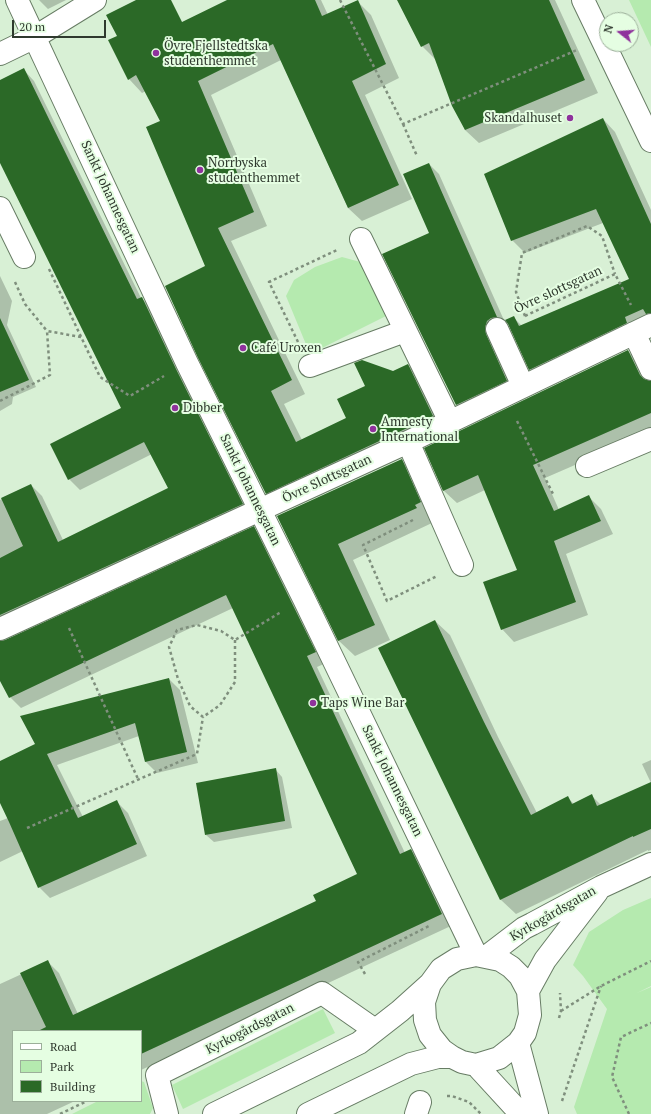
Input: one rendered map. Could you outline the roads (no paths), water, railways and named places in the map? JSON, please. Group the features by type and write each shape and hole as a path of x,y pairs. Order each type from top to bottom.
{"street":[{"name":"Sankt Johannesgatan","path":"18,0 187,363 481,956"},
{"path":"0,54 35,37 95,0"},
{"path":"583,0 651,141"},
{"path":"0,208 24,257"},
{"path":"361,239 450,422"},
{"path":"497,329 514,391"},
{"path":"643,329 651,369"},
{"name":"Övre Slottsgatan","path":"0,629 58,604 408,442 643,329"},
{"path":"310,366 405,331"},
{"path":"587,466 651,439"},
{"path":"408,442 462,564"},
{"name":"Kyrkogårdsgatan","path":"481,956 524,928 601,886 651,864"},
{"name":"Kyrkogårdsgatan","path":"528,991 545,960 601,886"},
{"path":"214,1114 359,1043 400,1011 430,984 441,969 457,959 481,956 500,960 511,967 520,976 528,991 530,1015 525,1033 518,1043 499,1058 476,1065 462,1062 452,1057 442,1050 430,1036 425,1020 424,1002 430,984"},
{"name":"Kyrkogårdsgatan","path":"167,1114 156,1075 322,993 375,1030"},
{"path":"518,1043 537,1114"},
{"path":"308,1114 411,1064 438,1057 452,1057"},
{"path":"476,1065 521,1114"}],"place":[{"name":"Övre Fjellstedtska studenthemmet","path":"156,53"},
{"name":"Skandalhuset","path":"570,118"},
{"name":"Norrbyska studenthemmet","path":"200,170"},
{"name":"Café Uroxen","path":"243,348"},
{"name":"Dibber","path":"175,408"},
{"name":"Amnesty International","path":"373,429"},
{"name":"Taps Wine Bar","path":"313,703"}]}
